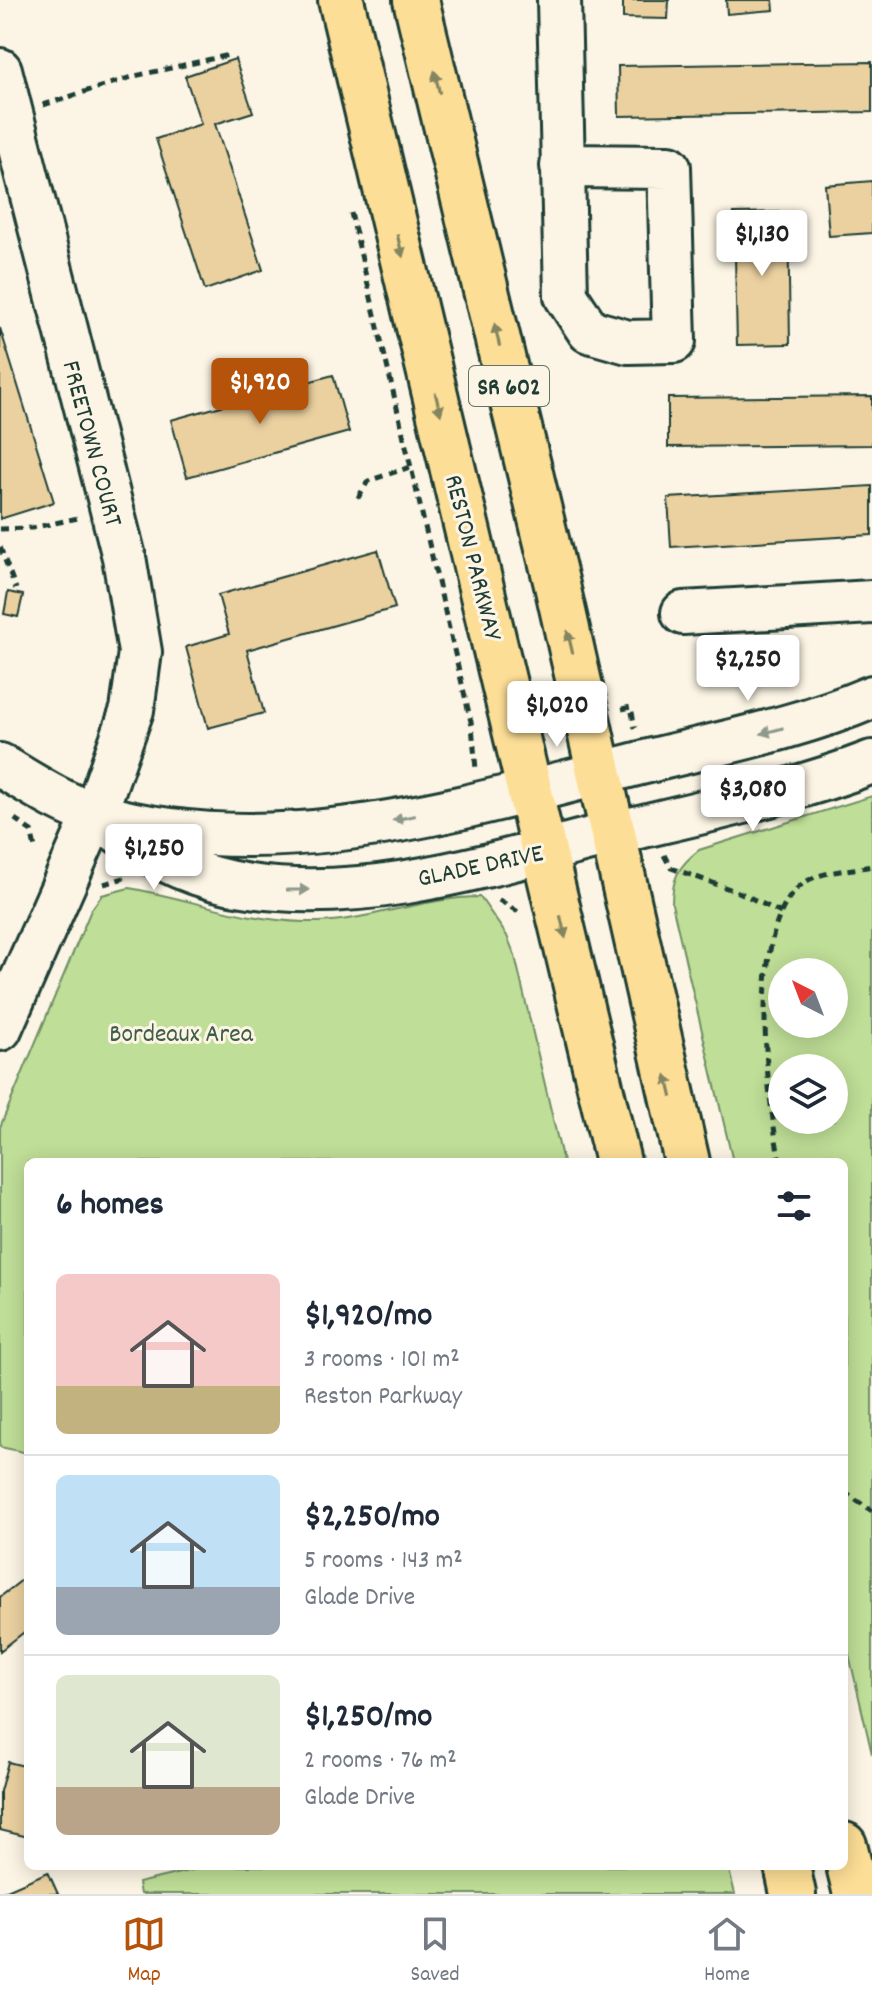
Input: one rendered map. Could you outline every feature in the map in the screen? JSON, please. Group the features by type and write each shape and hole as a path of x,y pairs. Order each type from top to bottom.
{"main road":[{"name":"RESTON PARKWAY","path":"341,0 617,1158"},
{"name":"SR 602","path":"416,0 599,773 686,1158"},
{"path":"848,1861 856,1894"},
{"path":"788,1870 793,1894"}],"street":[{"path":"559,0 562,166 566,296 589,331 628,342 674,341 669,167 562,166"},
{"name":"FREETOWN COURT","path":"0,70 112,509 136,612 140,665 132,710 95,814 0,1029"},
{"path":"683,613 872,602"},
{"name":"GLADE DRIVE","path":"95,814 186,833 280,836 394,820 775,730 872,697"},
{"name":"GLADE DRIVE","path":"0,765 95,814 141,848 174,865 219,881 301,890 378,884 545,851 764,796 872,762"}],"path":[{"path":"11,116 135,76 229,55"},
{"path":"358,498 368,481 410,467"},
{"path":"0,529 32,528 112,509"},
{"path":"0,547 16,589"},
{"path":"8,814 31,831 37,848"},
{"path":"779,1158 771,1115 763,1002 781,913 805,882 872,866"},
{"path":"494,898 516,908"},
{"path":"848,1495 872,1511"}],"green space":[{"path":"872,796 872,1754 848,1650 848,1158 732,1158 672,904 678,874 699,850"},
{"name":"Bordeaux Area","path":"129,888 260,918 304,922 348,919 436,901 480,897 507,936 515,956 562,1158 24,1158 24,1452 0,1447 0,1127 91,910 102,895"},
{"path":"192,1870 729,1870 735,1894 140,1894 138,1883"}],"building":[{"path":"623,0 669,0 668,19 623,18"},
{"path":"726,0 773,0 774,10 727,14"},
{"path":"235,59 253,112 215,124 263,270 205,290 156,139 201,124 185,76"},
{"path":"872,62 872,112 619,116 618,66"},
{"path":"872,181 872,233 829,236 825,185"},
{"path":"788,212 790,344 737,345 734,213"},
{"path":"0,328 54,502 0,519"},
{"path":"333,375 349,432 187,477 171,420"},
{"path":"872,396 872,445 668,447 668,398"},
{"path":"872,486 872,535 671,547 668,498"},
{"path":"378,550 395,608 247,650 264,713 208,728 186,647 229,634 218,595"},
{"path":"8,592 23,595 18,617 4,614"},
{"path":"24,1578 24,1632 0,1651 0,1597"},
{"path":"8,1762 24,1766 24,1836 0,1830 0,1791"},
{"path":"48,1872 58,1894 0,1894 0,1893"}]}
